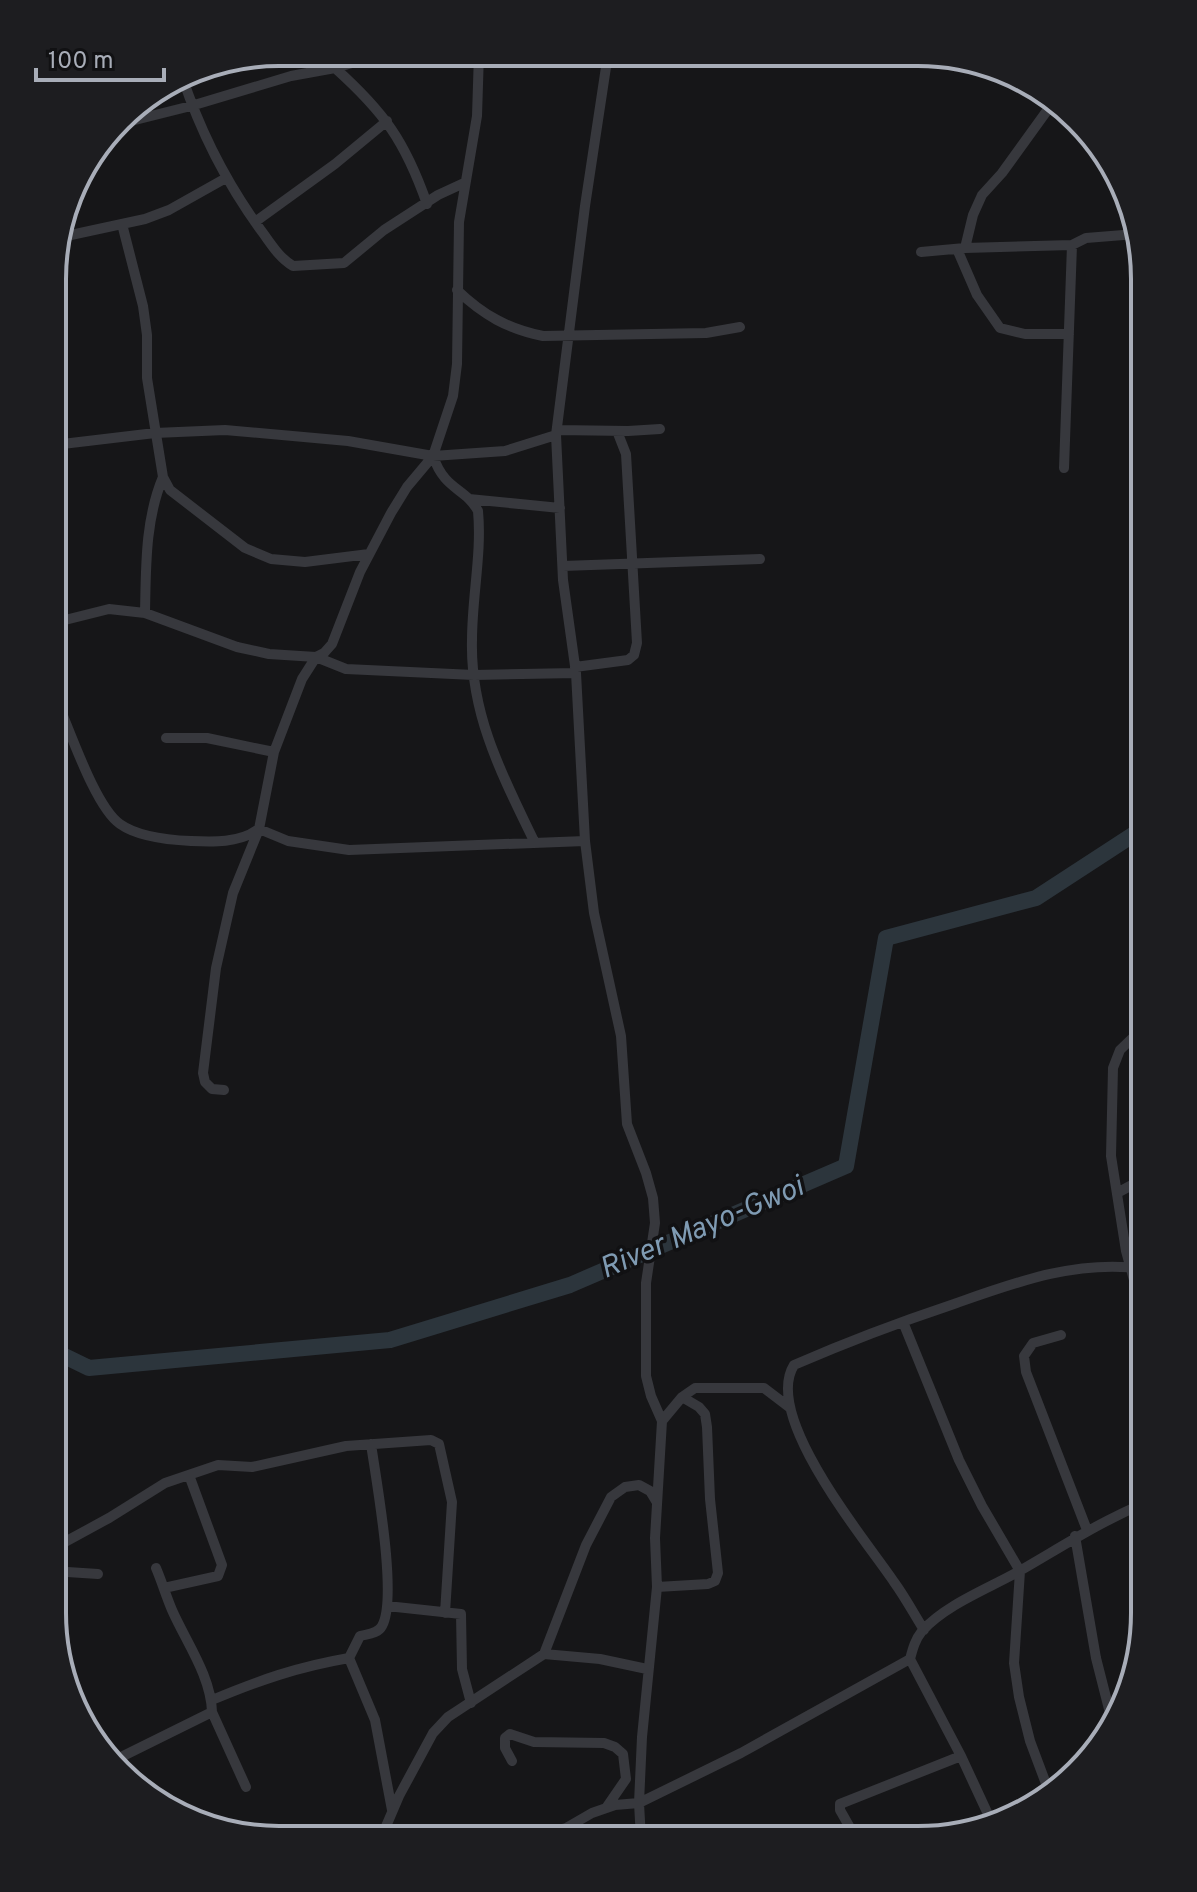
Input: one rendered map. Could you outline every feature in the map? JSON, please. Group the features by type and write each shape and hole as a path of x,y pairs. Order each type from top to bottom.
{"street":[{"path":"139,119 291,76 342,66"},
{"path":"224,1090 212,1089 205,1082 203,1061 216,968 233,893 259,829 274,752 302,679 316,657 332,644 369,554 407,487 433,456 453,396 457,364 457,247 464,183 477,116 479,66"},
{"path":"606,66 556,432 563,566 576,670 585,841 599,942 610,976 621,1036 627,1124 653,1198 655,1223 646,1283 646,1376 662,1421 656,1501 657,1587 647,1669 640,1826"},
{"path":"335,68 377,107 387,121 406,152 427,204"},
{"path":"186,88 191,106 226,178 279,254 293,266 337,265 349,260 384,230 464,183"},
{"path":"1048,110 1002,173 982,195 961,248 977,295 1000,328 1025,334 1069,334"},
{"path":"255,222 335,164 387,121"},
{"path":"71,235 169,210 226,178"},
{"path":"122,224 143,306 147,378 155,433 163,477 170,490 245,548 271,559 305,562 369,554"},
{"path":"921,252 1072,245 1086,238 1126,235"},
{"path":"1064,468 1072,245"},
{"path":"457,290 475,308 520,331 567,337 706,333 740,327"},
{"path":"66,444 155,433 225,430 348,441 433,456 505,451 556,432 660,429"},
{"path":"66,620 109,609 145,613 237,647 269,654 316,657 346,669 474,675 576,670 628,660 634,655 637,643 626,454 617,431"},
{"path":"433,456 439,473 478,511 471,642 476,698 491,752 535,843"},
{"path":"145,613 146,561 152,507 163,477"},
{"path":"467,498 560,508"},
{"path":"563,566 760,559"},
{"path":"66,723 92,785 104,807 120,824 171,840 219,843 259,829"},
{"path":"166,738 207,738 274,752"},
{"path":"259,829 288,841 349,850 585,841"},
{"path":"1131,1039 1120,1050 1113,1068 1111,1156 1131,1271"},
{"path":"1117,1193 1131,1186"},
{"path":"924,1630 818,1471 789,1407 787,1384 794,1365 903,1322 1055,1272 1091,1266 1130,1267"},
{"path":"903,1322 959,1460 1020,1571 1014,1663 1030,1741 1046,1783"},
{"path":"1061,1335 1033,1343 1024,1356 1026,1372 1087,1530"},
{"path":"662,1421 682,1397 695,1388 764,1388 789,1407"},
{"path":"657,1587 708,1584 715,1581 718,1573 705,1414 682,1397"},
{"path":"66,1541 165,1483 218,1465 252,1467 324,1449 431,1440 439,1444 452,1502 445,1613"},
{"path":"371,1444 386,1550 387,1606 383,1626 378,1631 360,1636 349,1658 375,1720 392,1812"},
{"path":"164,1588 218,1576 222,1572 189,1475"},
{"path":"386,1826 433,1733 448,1717 544,1654 586,1545 611,1497 625,1487 639,1485 650,1491 656,1501"},
{"path":"988,1814 910,1659 914,1643 924,1630 953,1607 1020,1571 1075,1536 1131,1510"},
{"path":"1075,1536 1096,1658 1109,1708"},
{"path":"156,1568 246,1787"},
{"path":"66,1572 98,1574"},
{"path":"387,1606 461,1614 462,1669 471,1703"},
{"path":"544,1654 600,1659 647,1669"},
{"path":"121,1756 267,1677 302,1666 349,1658"},
{"path":"569,1826 606,1808 639,1803 741,1753 910,1659"},
{"path":"512,1761 505,1748 505,1738 510,1734 534,1742 604,1743 615,1747 623,1754 626,1779 606,1808"},
{"path":"849,1826 840,1804 961,1756"}],"waterway":[{"name":"River Mayo-Gwoi","path":"66,1357 89,1368 390,1340 570,1285 846,1166 886,938 1036,898 1131,836"}]}
